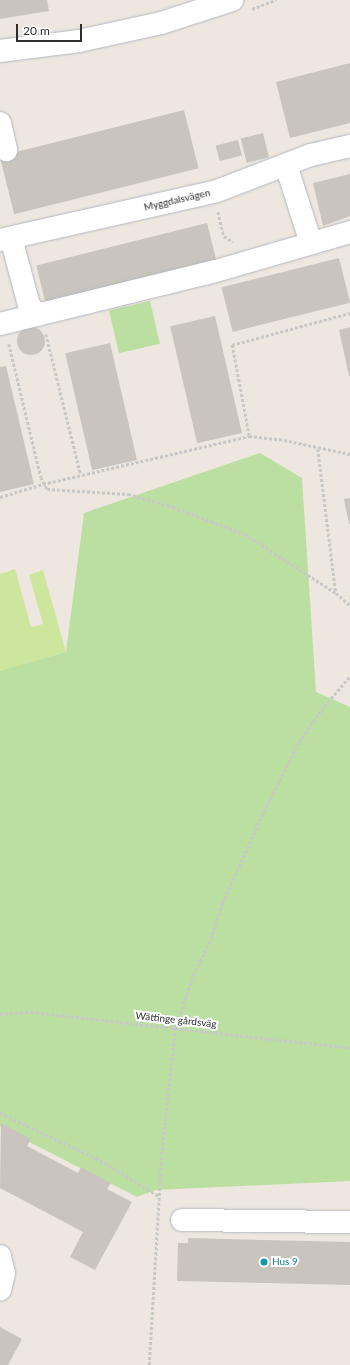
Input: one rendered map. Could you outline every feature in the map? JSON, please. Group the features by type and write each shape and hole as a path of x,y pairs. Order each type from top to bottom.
{"street":[{"path":"0,51 80,41 161,23 232,0"},
{"path":"0,123 6,150"},
{"name":"Myggdalsvägen","path":"6,239 217,191 311,155 350,146"},
{"path":"286,165 311,243"},
{"path":"1,323 256,259 350,232"},
{"path":"6,239 29,305 36,314"},
{"path":"182,1220 350,1222"},
{"path":"0,1256 4,1273 0,1290"}],"path":[{"path":"217,205 224,236 256,259"},
{"path":"249,436 232,345 350,313"},
{"path":"36,314 42,321 82,475"},
{"path":"1,323 43,484 47,489 128,494 173,506 245,534 336,593 350,605"},
{"path":"0,497 43,484 249,436 279,439 318,449 350,454"},
{"path":"318,449 336,593"},
{"path":"148,1365 159,1196 175,1028 194,975 209,944 222,903 268,803 299,742 321,710 350,676"},
{"name":"Wättinge gårdsväg","path":"0,1014 31,1012 350,1048"},
{"path":"0,1113 100,1160 159,1196"}],"green space":[{"path":"150,301 160,344 119,353 109,310"},
{"path":"260,453 302,478 316,692 350,707 350,1181 156,1190 137,1197 0,1127 0,670 66,652 84,513"},
{"path":"15,569 31,627 43,624 29,575 43,570 66,652 0,671 0,574"}],"building":[{"path":"0,0 47,0 49,11 0,19"},
{"path":"350,63 350,123 290,138 276,82"},
{"path":"184,110 199,168 14,214 0,156"},
{"path":"263,133 269,157 247,163 241,139"},
{"path":"238,140 242,156 220,161 216,146"},
{"path":"350,174 350,216 323,226 313,183"},
{"path":"207,223 218,266 47,308 36,266"},
{"path":"339,258 350,303 233,332 222,287"},
{"path":"215,316 242,433 197,443 170,326"},
{"path":"31,327 41,331 45,341 41,351 31,355 21,351 17,341 21,331"},
{"path":"350,327 350,376 349,376 339,330"},
{"path":"110,343 137,460 92,470 65,353"},
{"path":"6,366 34,484 0,492 0,367"},
{"path":"350,498 350,524 349,524 344,499"},
{"path":"1,1123 31,1139 27,1146 78,1173 81,1167 111,1183 107,1189 132,1202 95,1270 70,1257 83,1232 0,1188"},
{"name":"Hus 9","path":"188,1238 350,1242 350,1285 177,1281 178,1243 188,1243"},
{"path":"0,1327 22,1339 8,1365 0,1365"}],"place":[{"name":"Hus 9","path":"264,1262"}]}
